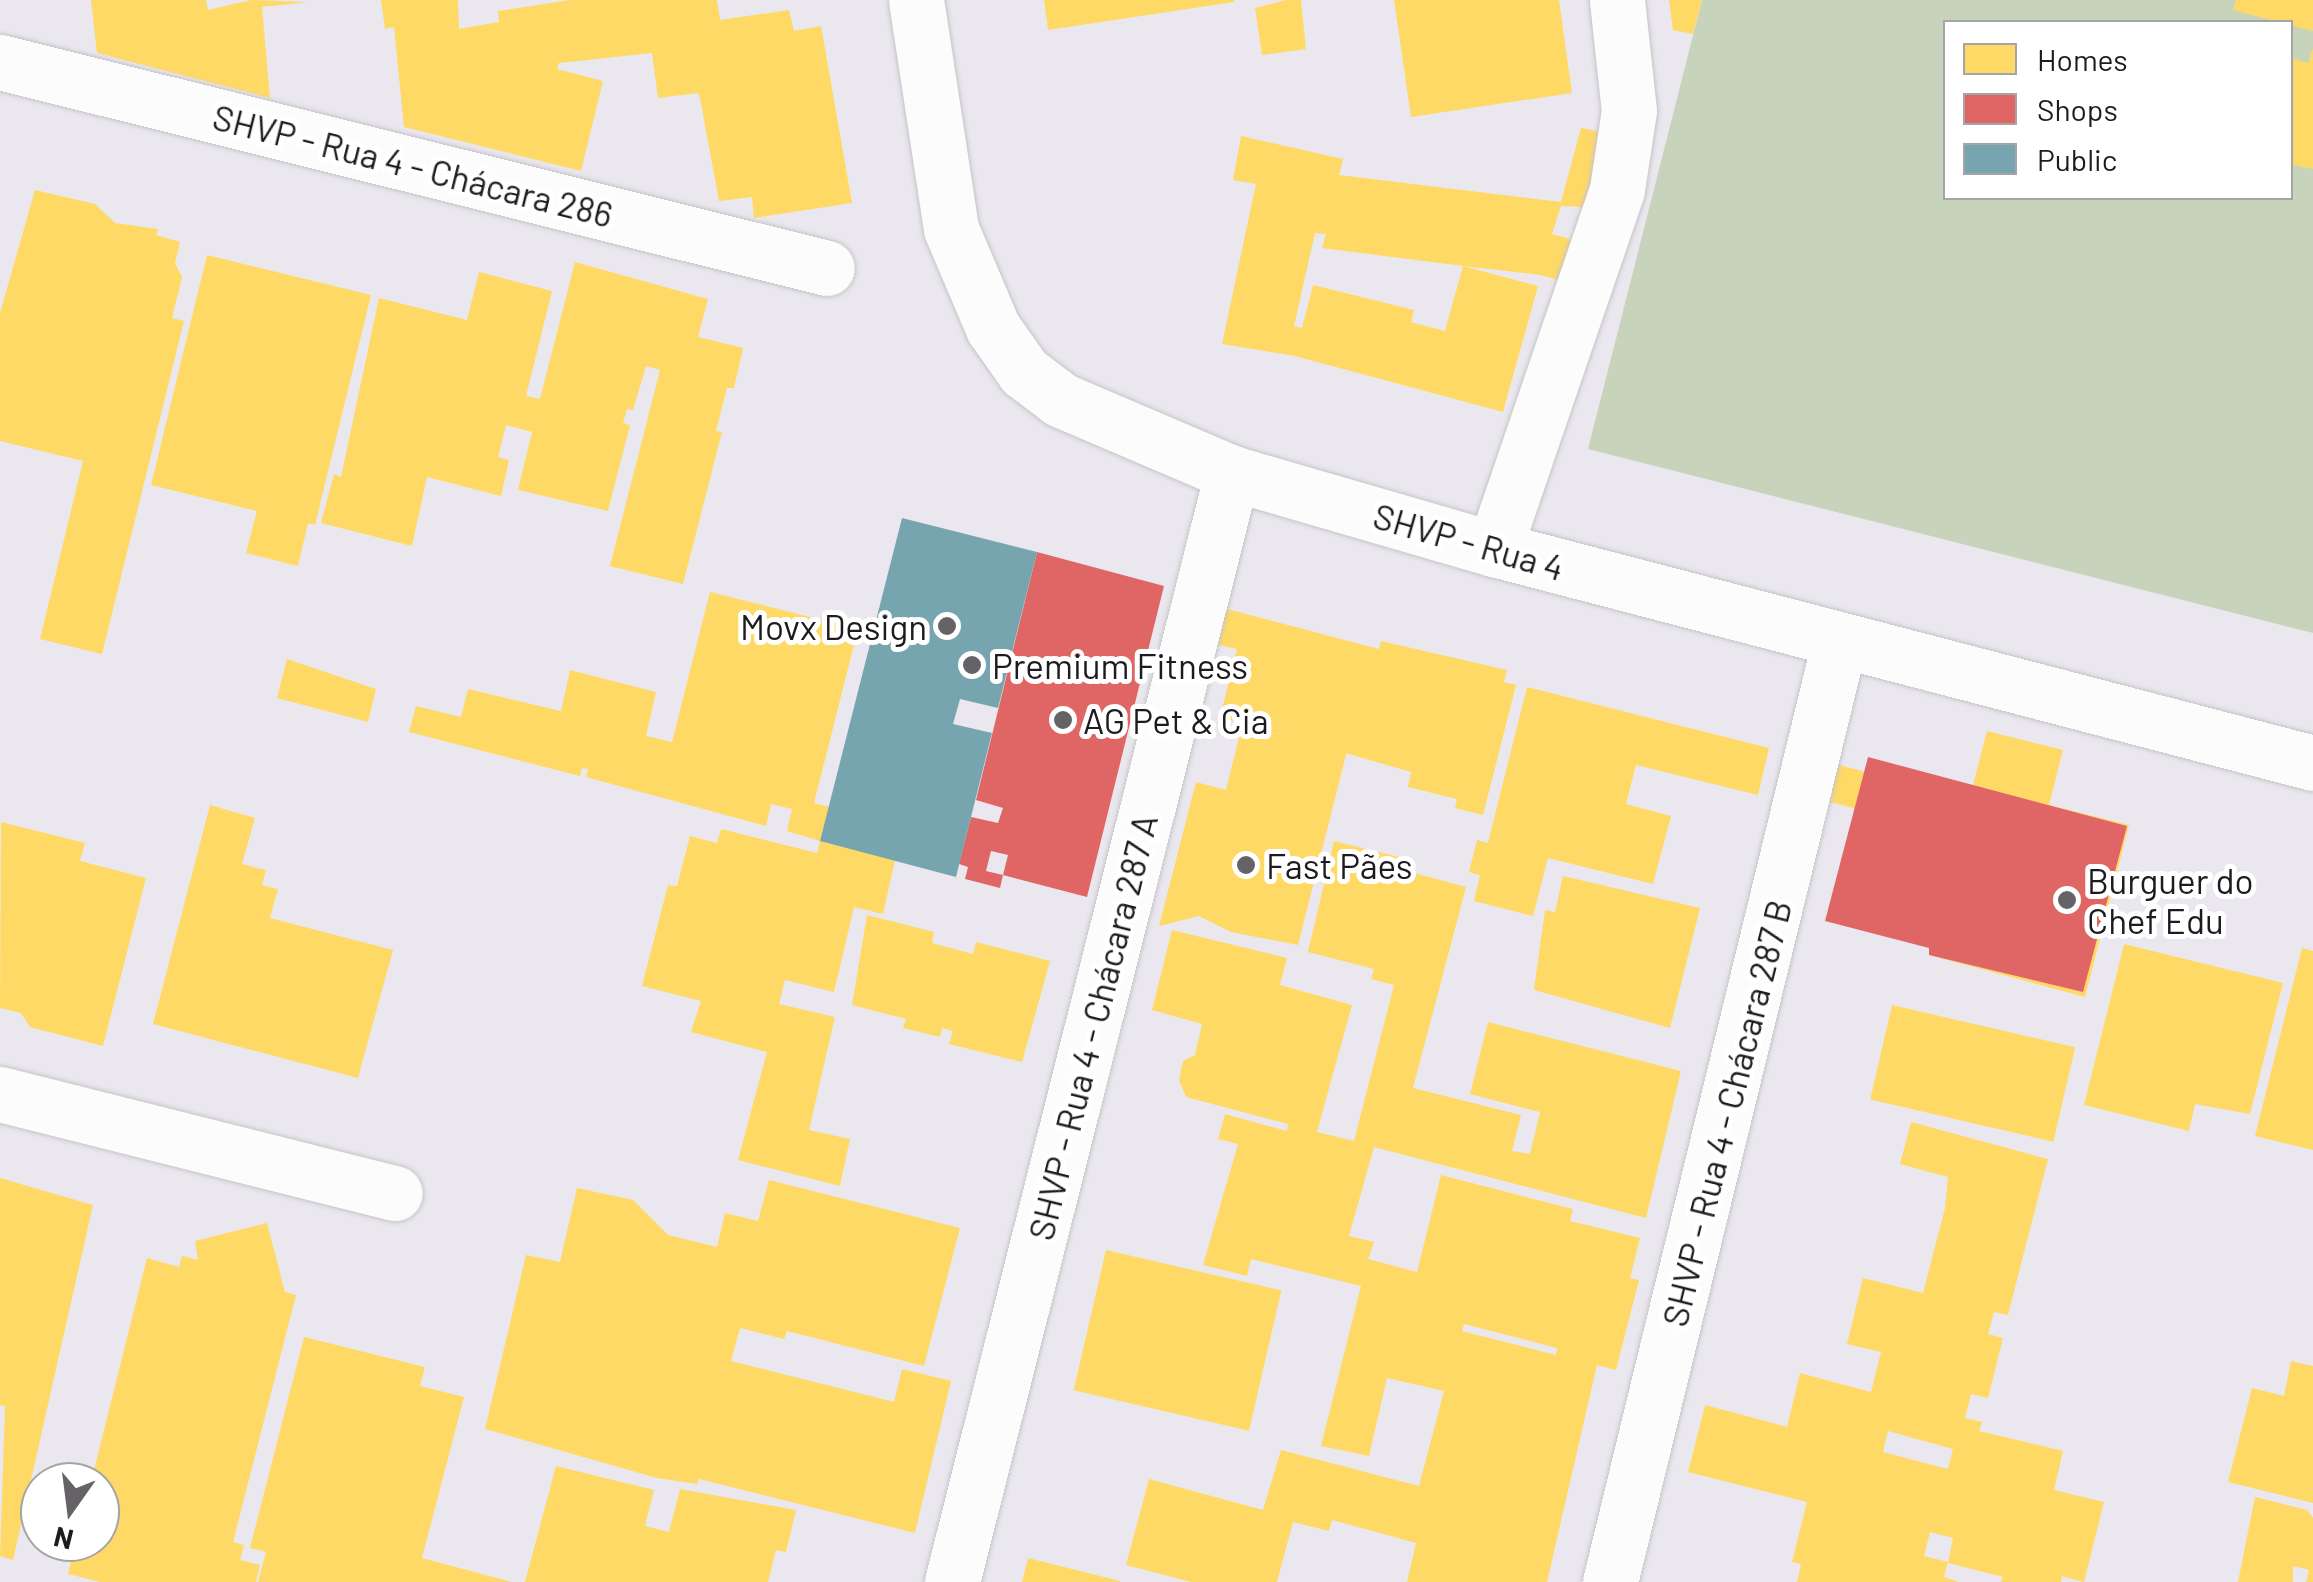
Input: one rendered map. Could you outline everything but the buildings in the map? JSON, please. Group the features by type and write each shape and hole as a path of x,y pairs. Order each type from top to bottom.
{"street":[{"name":"SHVP - Rua 4","path":"916,0 951,229 992,328 1024,372 1061,400 1232,473 1494,549 1839,643 2313,763"},
{"path":"1494,549 1618,188 1629,110 1617,0"},
{"name":"SHVP - Rua 4 - Chácara 286","path":"0,62 826,268"},
{"name":"SHVP - Rua 4 - Chácara 287 A","path":"952,1582 1232,473"},
{"name":"SHVP - Rua 4 - Chácara 287 B","path":"1610,1582 1839,643"},
{"path":"0,1094 395,1193"}],"green space":[{"path":"1702,0 2313,0 2313,633 1588,449"}],"place":[{"name":"Movx Design","path":"947,626"},
{"name":"Premium Fitness","path":"972,665"},
{"name":"AG Pet & Cia","path":"1063,720"},
{"name":"Fast Pães","path":"1246,865"},
{"name":"Burguer do Chef Edu","path":"2067,900"}]}
